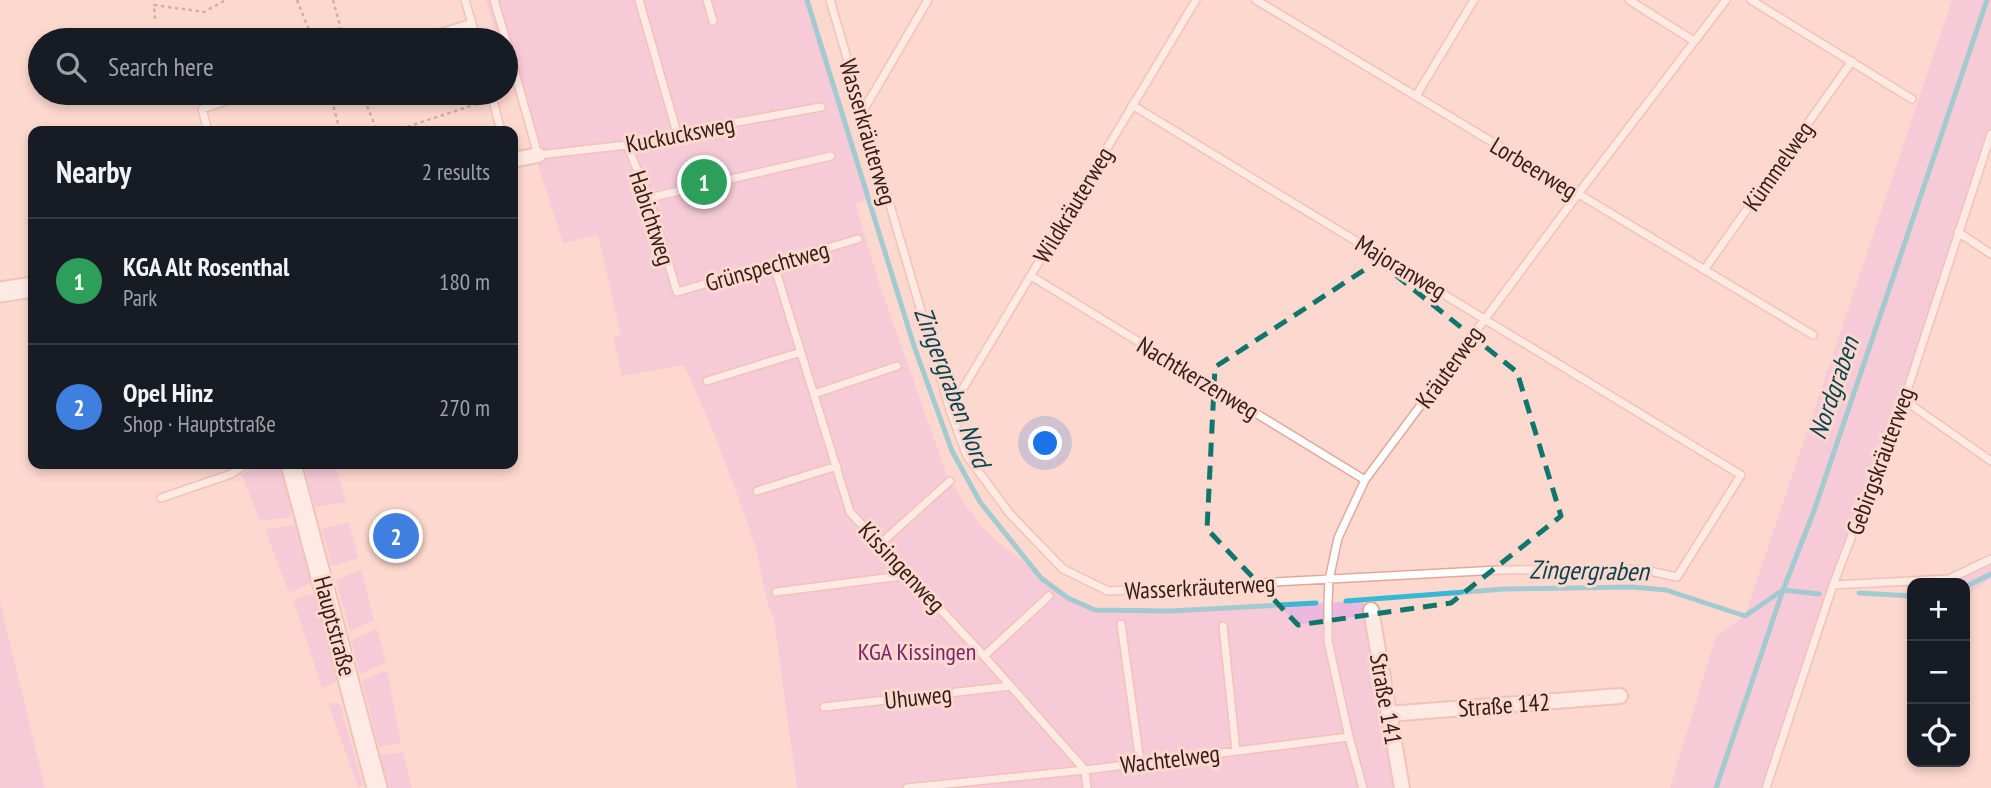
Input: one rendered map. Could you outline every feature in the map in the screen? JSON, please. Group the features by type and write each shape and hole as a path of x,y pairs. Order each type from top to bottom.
{"street":[{"path":"518,159 538,155"},
{"path":"0,292 28,288"},
{"name":"Hauptstraße","path":"292,469 377,788"},
{"name":"Straße 141","path":"1371,610 1402,788"},
{"name":"Straße 142","path":"1388,714 1620,696"}],"lane":[{"path":"465,0 473,28"},
{"path":"494,0 502,28"},
{"path":"639,0 677,133"},
{"path":"708,0 713,21"},
{"name":"Wasserkräuterweg","path":"830,0 950,410 967,456 1010,514 1063,569 1108,591 1512,569 1642,569 1677,577 1741,475"},
{"path":"863,111 928,0"},
{"name":"Wildkräuterweg","path":"950,410 1196,0"},
{"name":"Lorbeerweg","path":"1256,0 1812,335"},
{"path":"1416,96 1474,0"},
{"path":"1629,0 1694,41"},
{"name":"Kräuterweg","path":"1363,788 1328,641 1329,580 1338,538 1365,480 1726,0"},
{"path":"1751,0 1912,99"},
{"path":"456,28 472,23"},
{"name":"Kümmelweg","path":"1704,270 1852,61"},
{"path":"518,83 538,155"},
{"path":"207,126 202,109 214,105"},
{"path":"494,105 500,126"},
{"name":"Majoranweg","path":"1132,105 1486,317 1741,475"},
{"name":"Kuckucksweg","path":"538,155 626,145 821,107"},
{"name":"Gebirgskräuterweg","path":"1766,788 1833,585 1904,400 1991,134"},
{"name":"Habichtweg","path":"626,145 649,198 677,292"},
{"path":"649,198 831,156"},
{"path":"1958,232 1991,254"},
{"name":"Grünspechtweg","path":"677,292 858,239"},
{"name":"Kissingenweg","path":"774,265 850,512 1085,769"},
{"name":"Nachtkerzenweg","path":"1031,276 1365,480"},
{"path":"707,381 801,352"},
{"path":"814,394 897,366"},
{"path":"1904,400 1991,461"},
{"path":"757,491 836,466"},
{"path":"161,498 238,469"},
{"path":"881,543 950,481"},
{"path":"1833,585 1949,579 1991,559"},
{"path":"776,592 909,575"},
{"path":"984,656 1049,596"},
{"path":"1121,624 1140,762"},
{"path":"1223,626 1236,751"},
{"name":"Uhuweg","path":"824,707 1011,686"},
{"name":"Wachtelweg","path":"907,788 1349,737"},
{"path":"1085,769 1087,788"}],"path":[{"path":"155,19 154,5 204,12 226,0"},
{"path":"297,0 308,28"},
{"path":"333,0 341,28"},
{"path":"333,105 340,126"},
{"path":"367,105 375,126"},
{"path":"417,126 469,105"}],"highlighted area":[{"path":"1378,261 1517,372 1561,516 1451,603 1298,625 1207,529 1215,367"}],"green space":[{"name":"KGA Kissingen","path":"486,0 807,0 869,199 855,203 881,289 946,473 981,526 1080,606 1096,612 1151,613 1363,601 1395,788 797,788 774,619 755,546 722,454 684,365 622,376 613,337 621,335 598,235 563,243 518,102 518,28 494,28"},
{"path":"1952,0 1991,0 1991,134 1904,400 1833,585 1766,788 1670,788 1716,636 1745,616"},
{"path":"254,469 281,469 293,513 289,518 260,520 241,474"},
{"path":"304,469 336,469 346,502 315,507"},
{"path":"349,522 358,558 332,566 322,529"},
{"path":"294,525 311,583 289,593 265,529"},
{"path":"1991,555 1991,578 1970,593 1970,578 1964,578 1968,563"},
{"path":"361,569 374,620 350,631 336,581"},
{"path":"314,595 336,680 322,688 293,600"},
{"path":"0,602 45,788 0,788"},
{"path":"377,629 386,662 360,674 351,641"},
{"path":"387,670 401,743 379,747 362,681"},
{"path":"328,703 340,704 363,785 358,787"},
{"path":"403,752 412,788 388,788 380,755"}],"waterway":[{"name":"Zingergraben Nord","path":"807,0 914,346 952,451 980,502 1041,578 1068,598 1095,610 1171,611 1316,603"},
{"name":"Nordgraben","path":"1716,788 1783,590 1814,511 1987,0"},
{"name":"Zingergraben","path":"1970,584 1991,574"},
{"name":"Zingergraben","path":"1346,601 1505,589 1632,587 1666,590 1745,616 1783,590 1819,594"},
{"name":"Zingergraben","path":"1859,593 1907,596"}],"place":[{"name":"KGA Alt Rosenthal","path":"704,182"},
{"name":"Opel Hinz","path":"396,536"}]}
